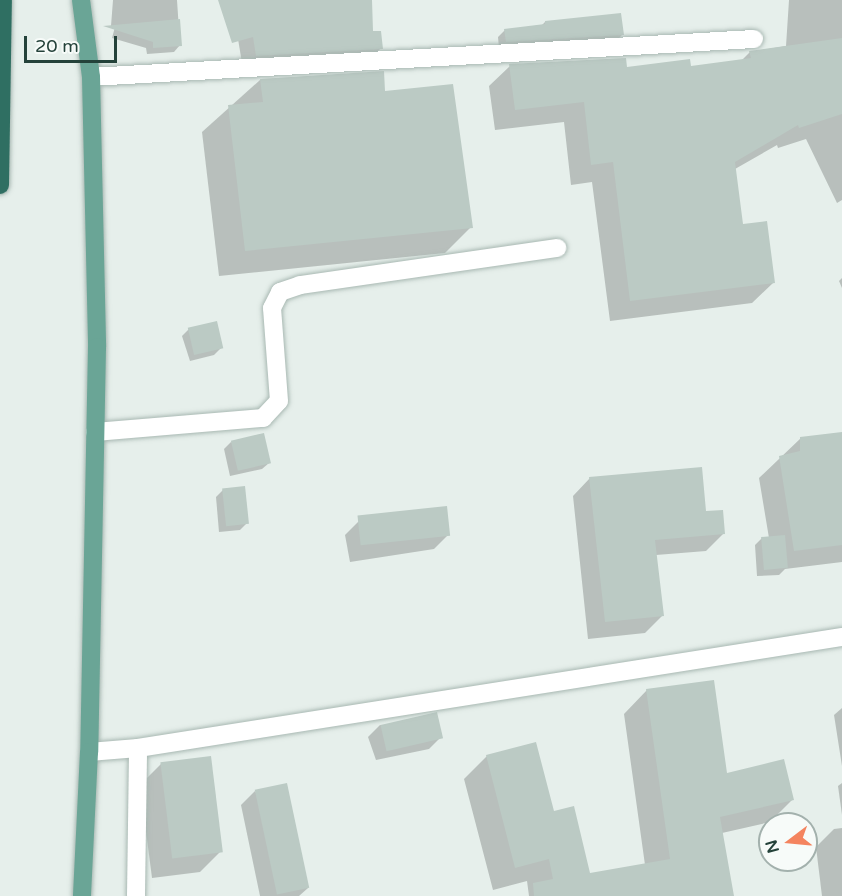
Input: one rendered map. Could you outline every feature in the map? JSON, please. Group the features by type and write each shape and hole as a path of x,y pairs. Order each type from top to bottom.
{"highway":[{"path":"0,185 3,0"}],"main road":[{"path":"81,0 91,76 97,347 89,752 82,896"}],"street":[{"path":"91,76 754,39"},
{"path":"95,432 263,417 279,401 272,308 280,292 300,285 557,248"},
{"path":"89,752 138,748 842,637"},
{"path":"136,896 138,748"}],"building":[{"path":"218,0 372,0 373,31 381,31 383,49 256,56 253,37 232,43"},
{"path":"621,13 624,35 506,42 504,29 545,24 545,21"},
{"path":"180,19 182,46 153,48 153,42 103,26"},
{"path":"842,38 842,114 799,128 798,125 735,162 743,224 767,221 775,283 630,301 613,162 591,165 584,102 515,110 509,64 626,58 627,67 690,59 691,66 751,58 749,51"},
{"path":"384,71 385,91 453,84 473,228 245,251 228,105 263,102 260,79"},
{"path":"217,321 223,348 194,355 188,328"},
{"path":"842,432 842,545 794,551 779,456 800,451 800,437"},
{"path":"264,433 271,463 238,471 231,441"},
{"path":"702,467 706,511 723,510 725,534 655,540 664,616 605,622 589,477"},
{"path":"245,486 249,524 226,526 222,488"},
{"path":"447,506 450,536 361,545 357,515"},
{"path":"785,535 788,568 764,570 761,537"},
{"path":"714,680 727,773 784,759 794,800 720,817 734,896 534,896 533,883 553,879 549,859 515,868 486,755 536,742 554,811 574,806 590,873 670,859 646,689"},
{"path":"437,712 443,738 387,751 380,725"},
{"path":"211,756 223,852 172,858 160,762"},
{"path":"287,783 309,888 277,895 255,790"}]}
